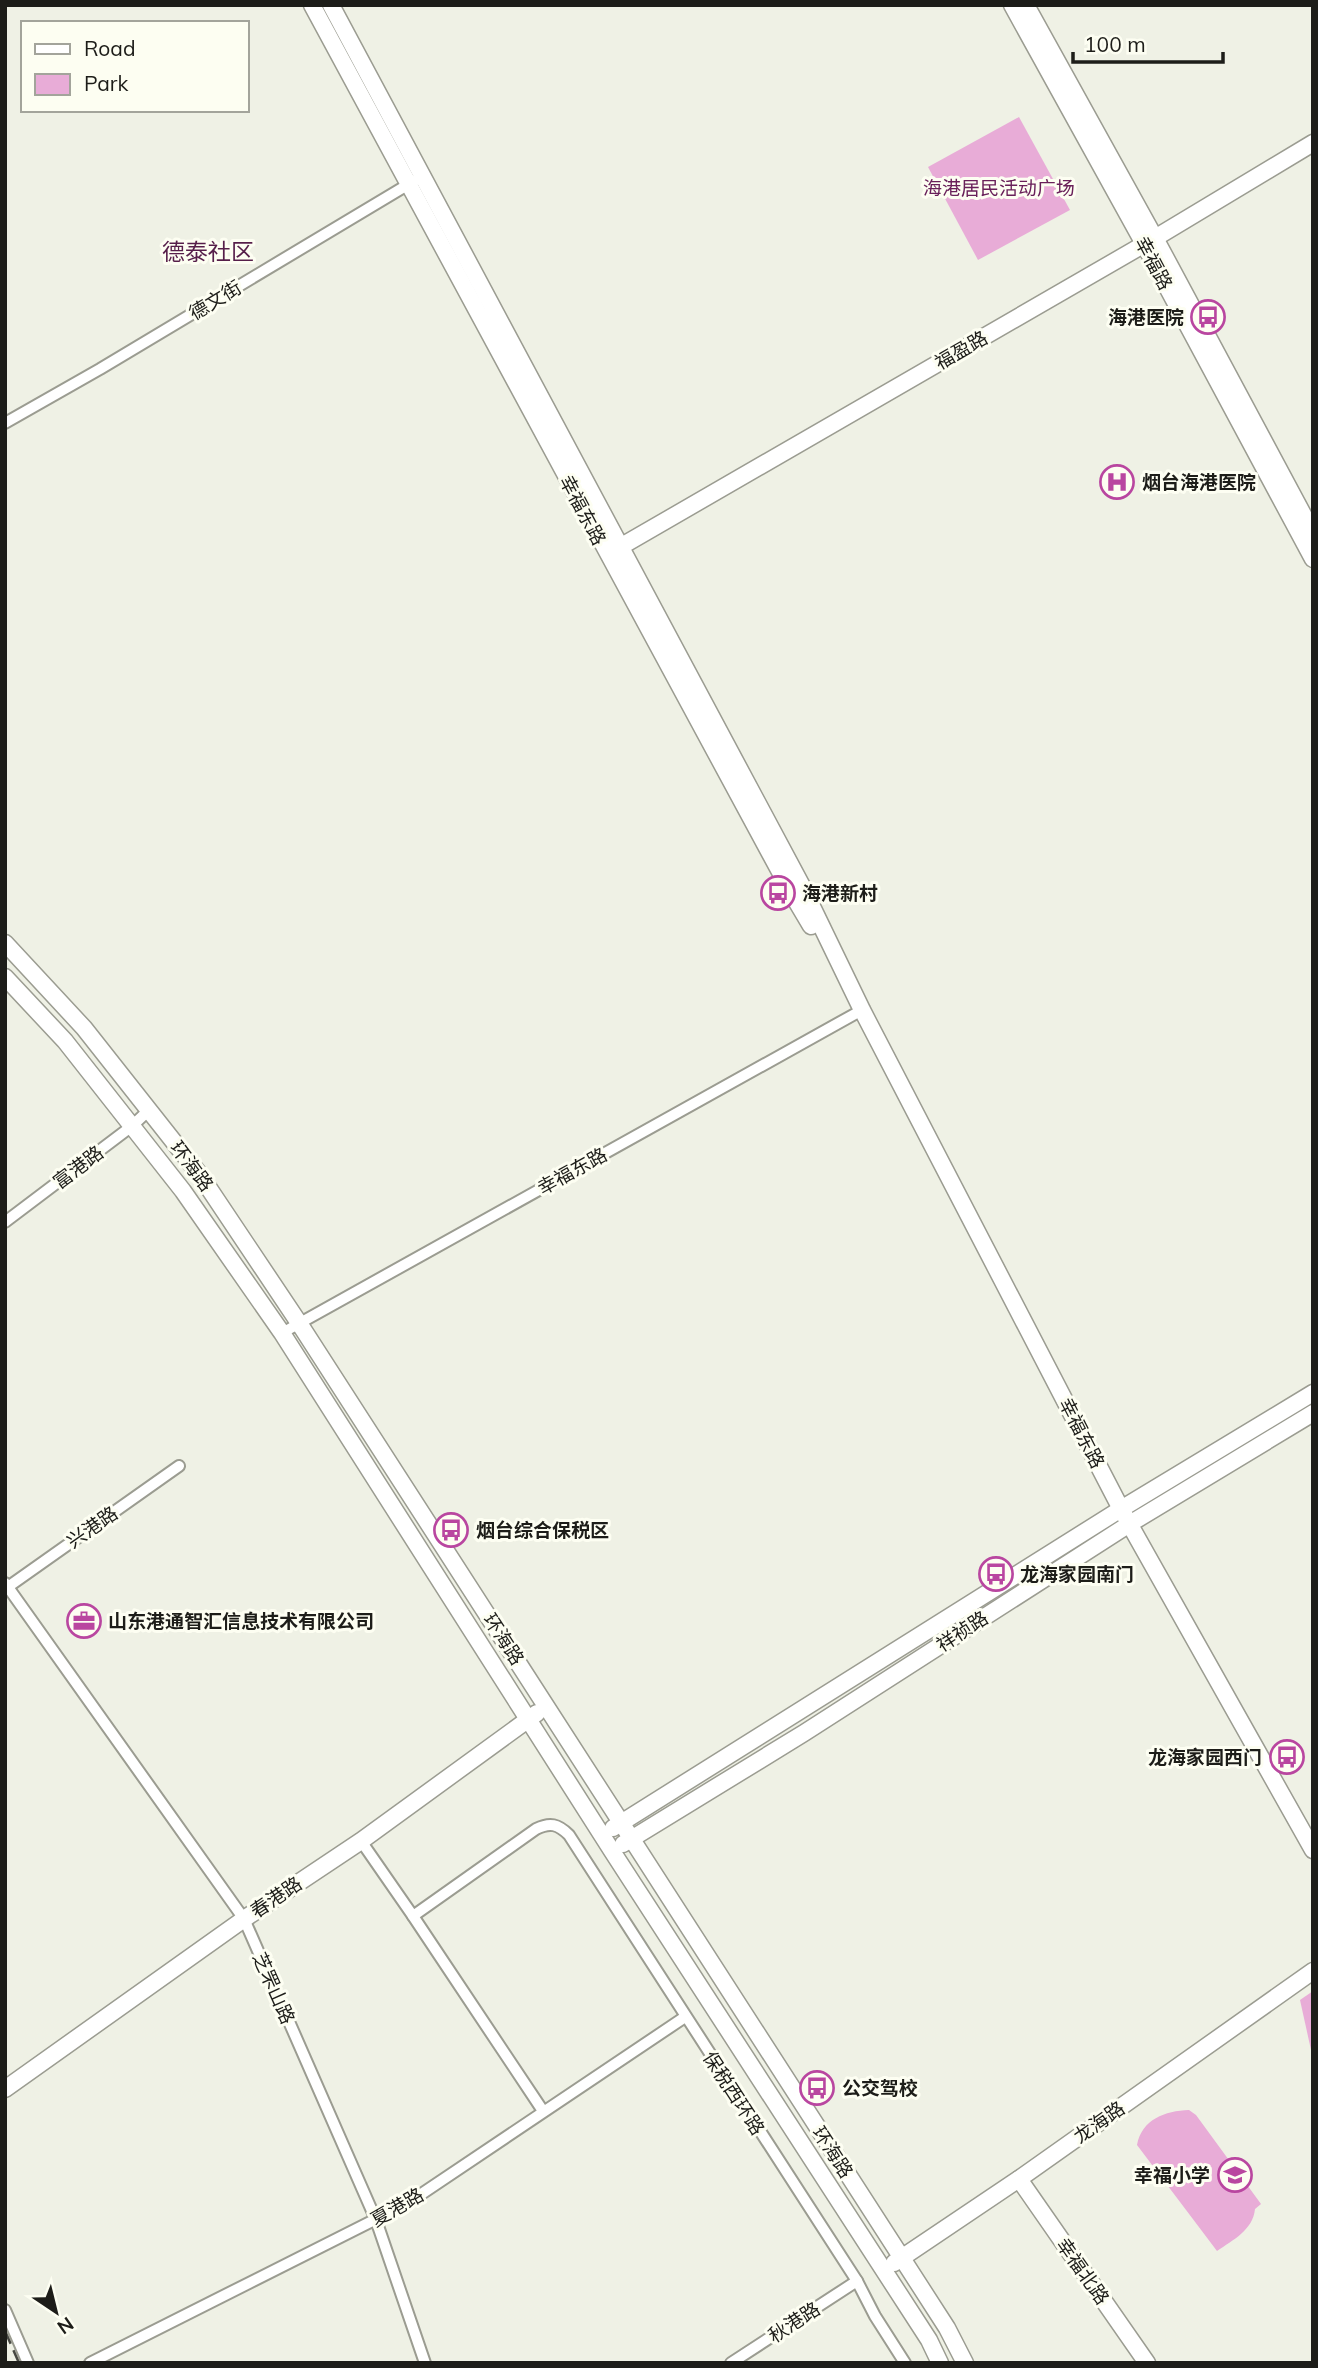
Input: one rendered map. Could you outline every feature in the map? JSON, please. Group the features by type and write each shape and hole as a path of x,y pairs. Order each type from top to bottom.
{"street":[{"name":"幸福东路","path":"312,5 408,184 803,888 862,1010 1121,1508 1313,1850"},
{"name":"幸福东路","path":"331,5 423,176 614,550"},
{"name":"幸福路","path":"1012,5 1150,241 1313,533"},
{"name":"幸福路","path":"1026,5 1313,559"},
{"name":"福盈路","path":"614,550 1150,241 1313,143"},
{"name":"德文街","path":"5,423 423,176"},
{"name":"环海路","path":"5,943 84,1028 200,1175 299,1322 548,1706 947,2328 965,2363"},
{"name":"环海路","path":"5,977 65,1041 183,1191 282,1334 612,1851 929,2340 940,2363"},
{"name":"幸福东路","path":"282,1334 299,1322 862,1010"},
{"name":"富港路","path":"5,1222 132,1126 149,1110"},
{"path":"602,1835 1121,1508 1313,1393"},
{"name":"祥祯路","path":"612,1851 792,1740 1131,1523 1313,1413"},
{"name":"兴港路","path":"6,1586 179,1466"},
{"name":"芝罘山路","path":"6,1586 244,1919 376,2220 425,2363"},
{"name":"春港路","path":"5,2089 244,1919 361,1841 548,1706"},
{"name":"保税西环路","path":"413,1916 536,1829 547,1824 559,1826 569,1835 857,2281 875,2316 905,2363"},
{"path":"361,1841 543,2111"},
{"name":"龙海路","path":"884,2270 1019,2179 1313,1971"},
{"name":"夏港路","path":"90,2363 408,2203 685,2017"},
{"name":"幸福北路","path":"1019,2179 1147,2363"},
{"name":"秋港路","path":"731,2363 857,2281"},
{"path":"5,2310 28,2363"}],"green space":[{"name":"海港居民活动广场","path":"1019,117 1070,210 978,260 928,167"},
{"path":"1313,1991 1313,2059 1300,2000"},
{"path":"1189,2110 1196,2115 1261,2204 1255,2209 1246,2229 1217,2251 1137,2145 1144,2129 1156,2118 1171,2112"}],"railway":[{"path":"5,2331 19,2363"}],"place":[{"name":"海港医院","path":"1208,317"},
{"name":"烟台海港医院","path":"1117,482"},
{"name":"海港新村","path":"778,893"},
{"name":"烟台综合保税区","path":"451,1530"},
{"name":"龙海家园南门","path":"996,1574"},
{"name":"山东港通智汇信息技术有限公司","path":"84,1621"},
{"name":"龙海家园西门","path":"1287,1757"},
{"name":"公交驾校","path":"817,2088"},
{"name":"幸福小学","path":"1235,2175"}],"district":[{"name":"德泰社区","path":"208,252"}]}
